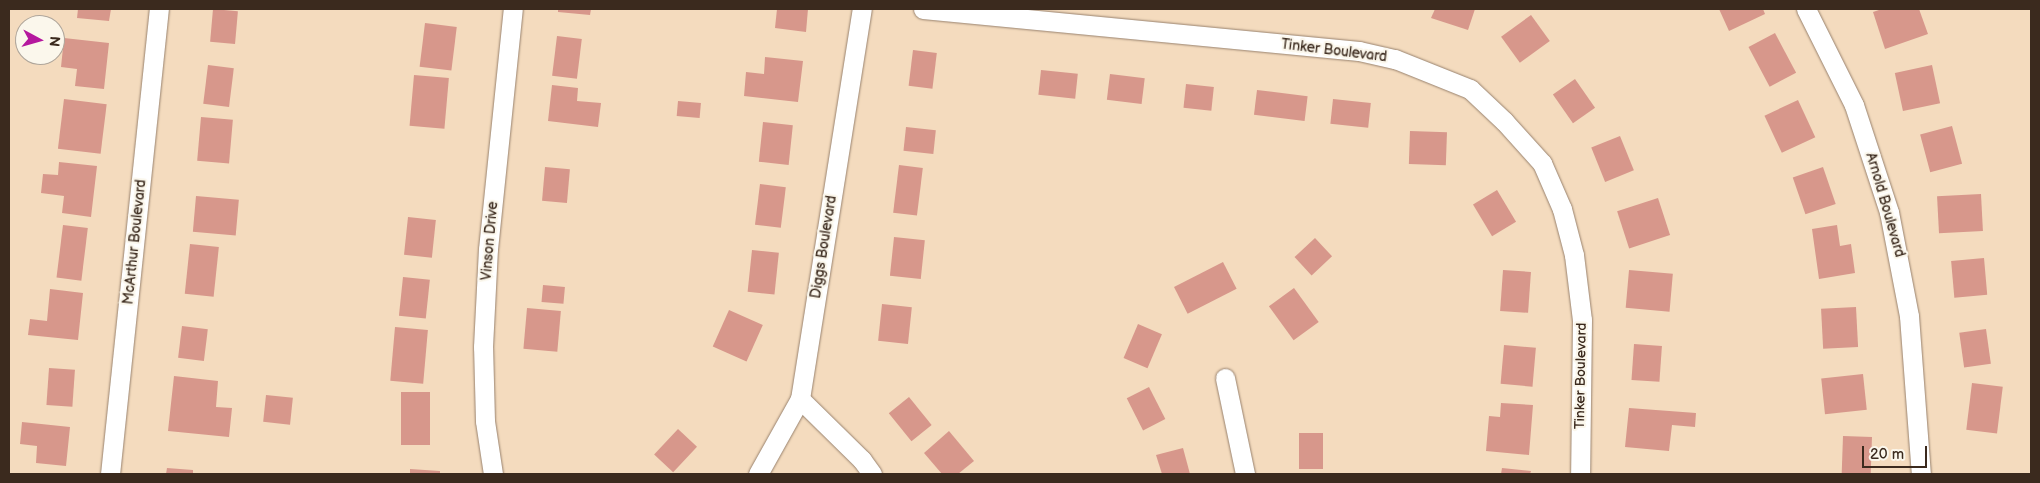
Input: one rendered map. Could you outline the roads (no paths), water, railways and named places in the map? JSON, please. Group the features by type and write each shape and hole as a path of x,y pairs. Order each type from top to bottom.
{"street":[{"name":"McArthur Boulevard","path":"110,474 159,9"},
{"name":"Vinson Drive","path":"493,474 485,420 483,347 488,249 513,9"},
{"name":"Diggs Boulevard","path":"758,474 800,399 862,9"},
{"name":"Tinker Boulevard","path":"924,9 1359,51 1395,58 1470,89 1504,121 1542,163 1562,209 1574,255 1582,320 1580,474"},
{"name":"Arnold Boulevard","path":"1806,9 1854,105 1889,212 1901,262 1909,316 1921,474"},
{"path":"1225,378 1245,474"},
{"path":"800,399 862,460 872,474"}]}
